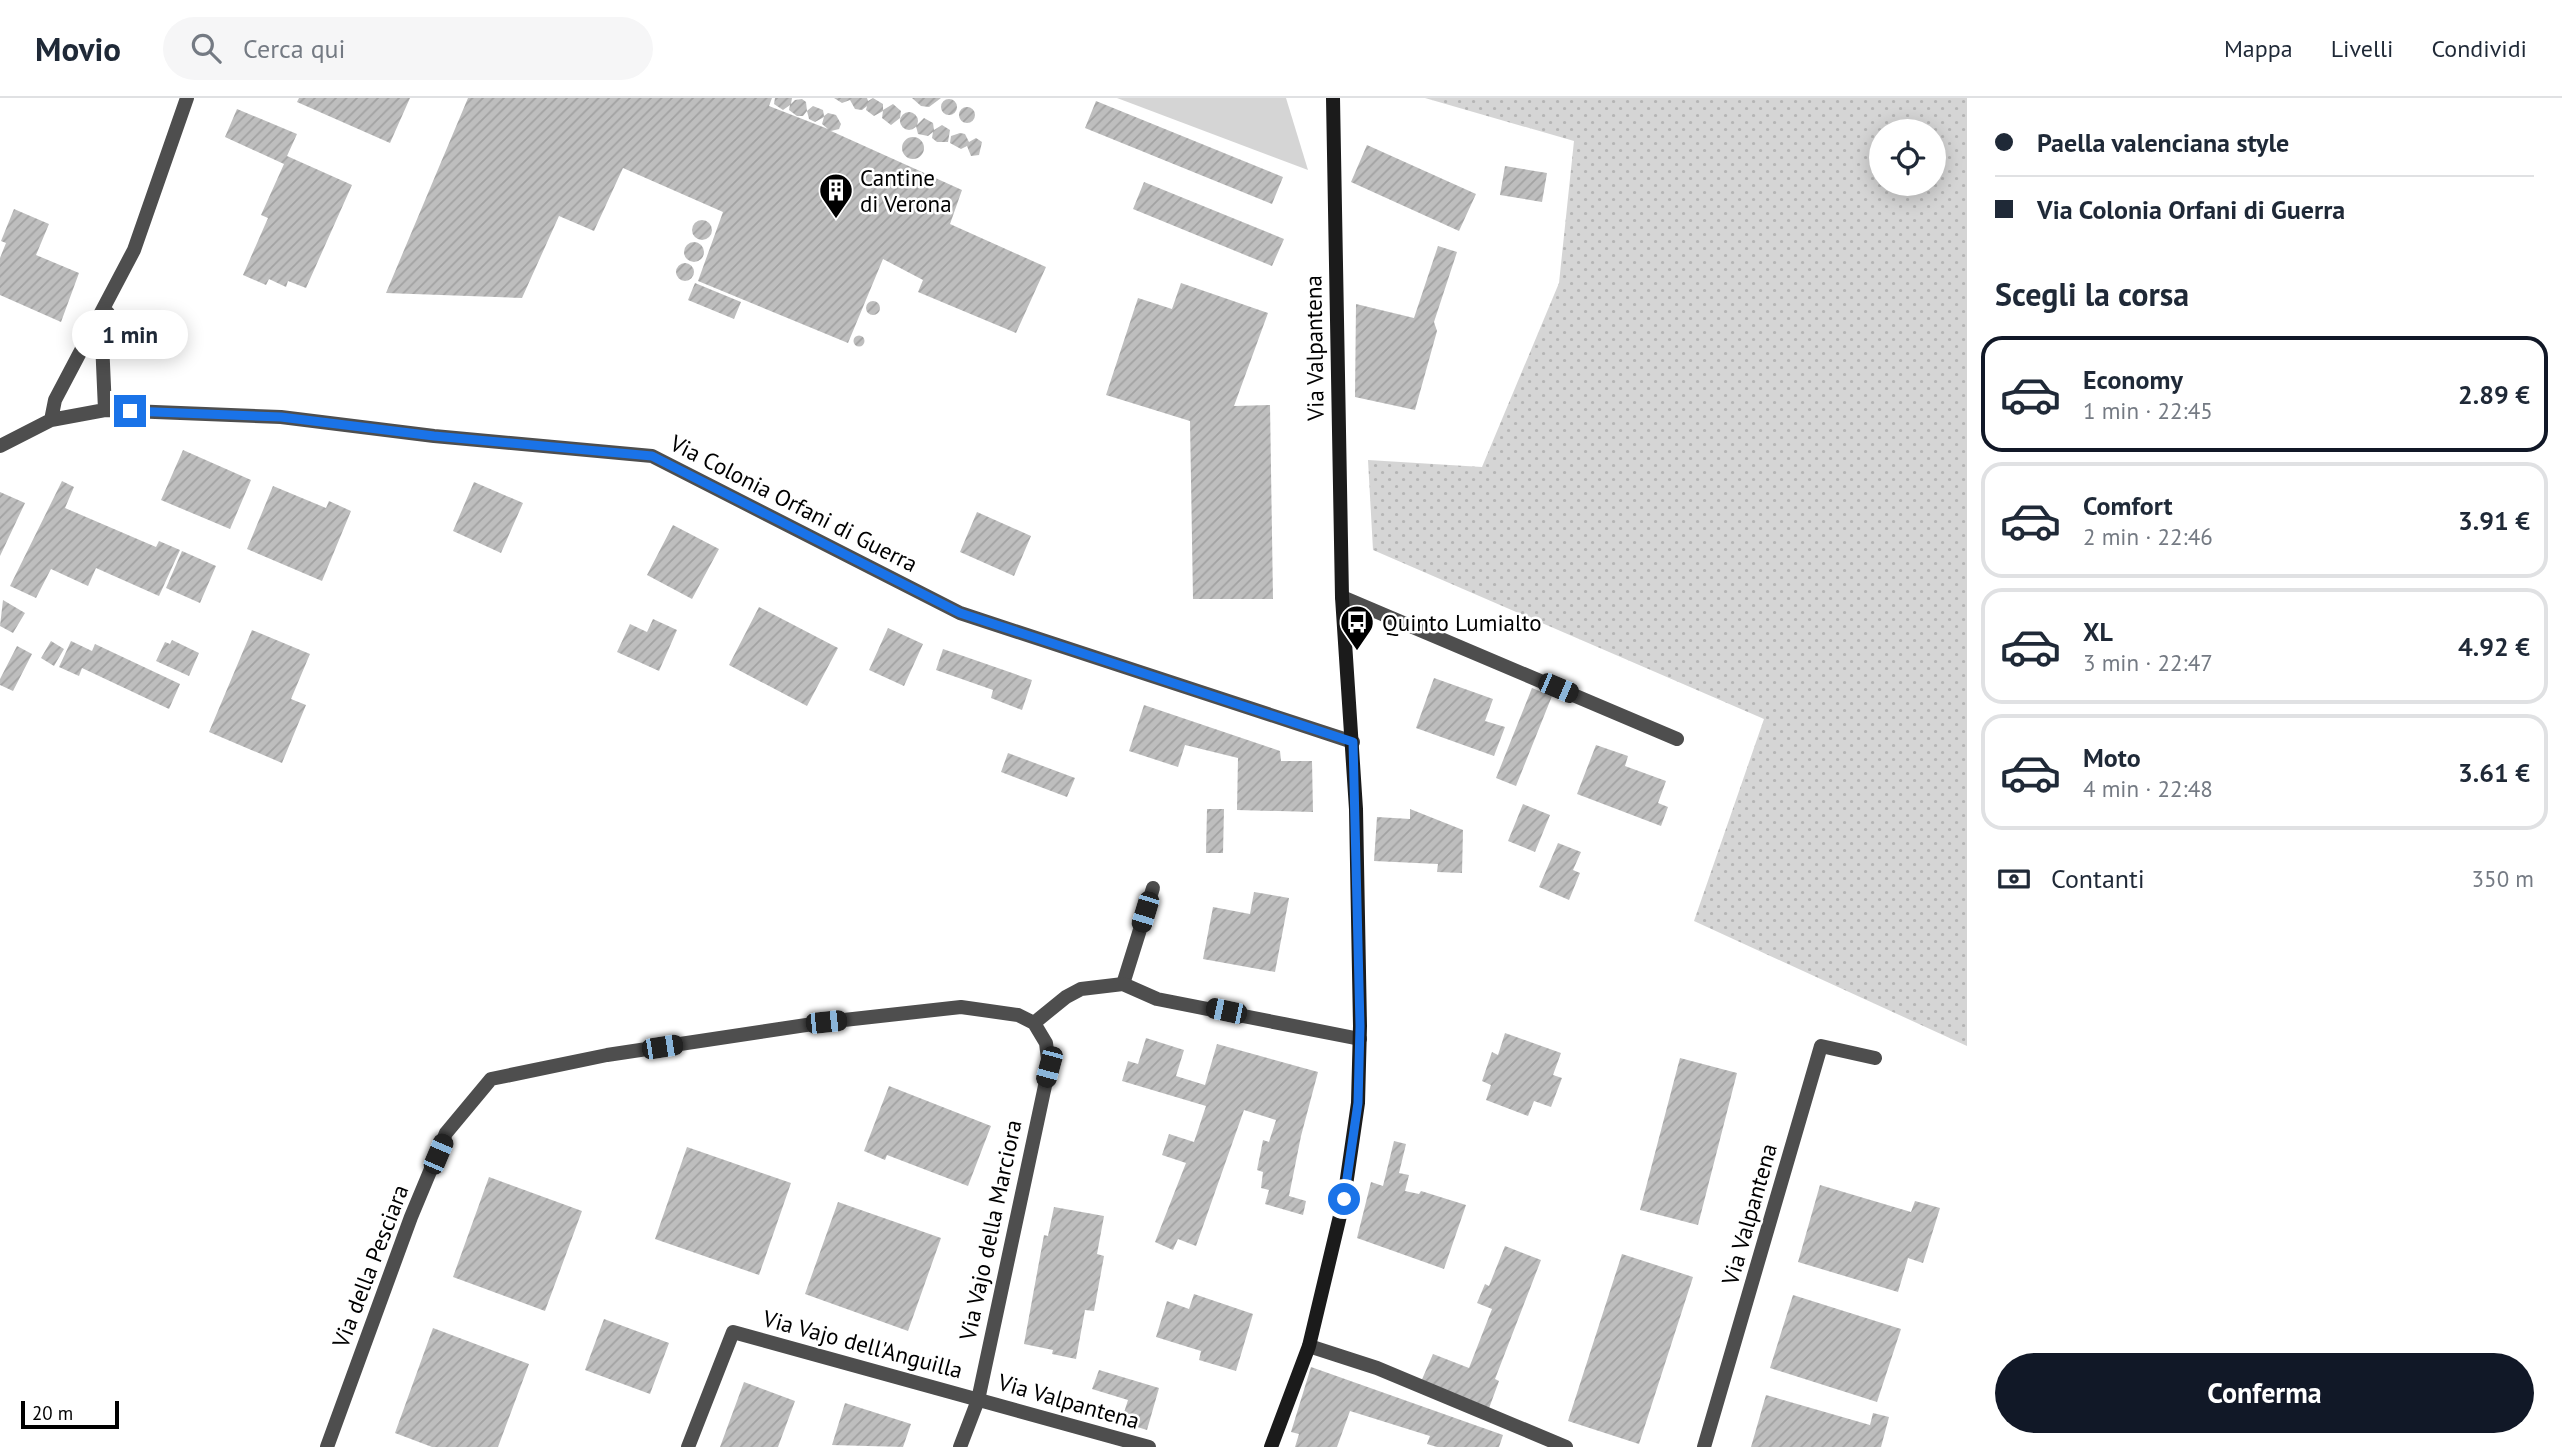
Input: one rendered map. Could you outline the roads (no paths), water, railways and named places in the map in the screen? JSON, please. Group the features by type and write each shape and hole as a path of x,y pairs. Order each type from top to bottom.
{"street":[{"path":"51,420 55,400 134,250 187,98"},
{"name":"Via Valpantena","path":"1271,1447 1309,1346 1344,1199 1358,1103 1360,1039 1353,742 1342,597 1333,98"},
{"path":"105,410 102,341 111,298"},
{"name":"Via Colonia Orfani di Guerra","path":"0,446 51,420 105,410 281,417 434,436 652,456 960,613 1353,742"},
{"path":"1342,597 1677,739"},
{"path":"1123,984 1153,888"},
{"path":"1034,1023 1066,997 1081,989 1123,984 1157,999 1360,1039"},
{"name":"Via della Pesciara","path":"327,1447 411,1217 446,1133 491,1079 607,1055 826,1022 961,1007 1017,1014 1034,1023"},
{"name":"Via Vajo della Marciora","path":"960,1447 978,1400 1049,1067 1046,1043 1034,1023"},
{"name":"Via Valpantena","path":"1704,1447 1821,1046 1875,1058"},
{"name":"Via Vajo dell'Anguilla","path":"688,1447 733,1332 978,1400"},
{"path":"1309,1346 1377,1368 1566,1447"},
{"name":"Via Valpantena","path":"978,1400 1149,1447"}],"place":[{"name":"Cantine di Verona","path":"836,220"},
{"name":"Quinto Lumialto","path":"1357,652"}]}
